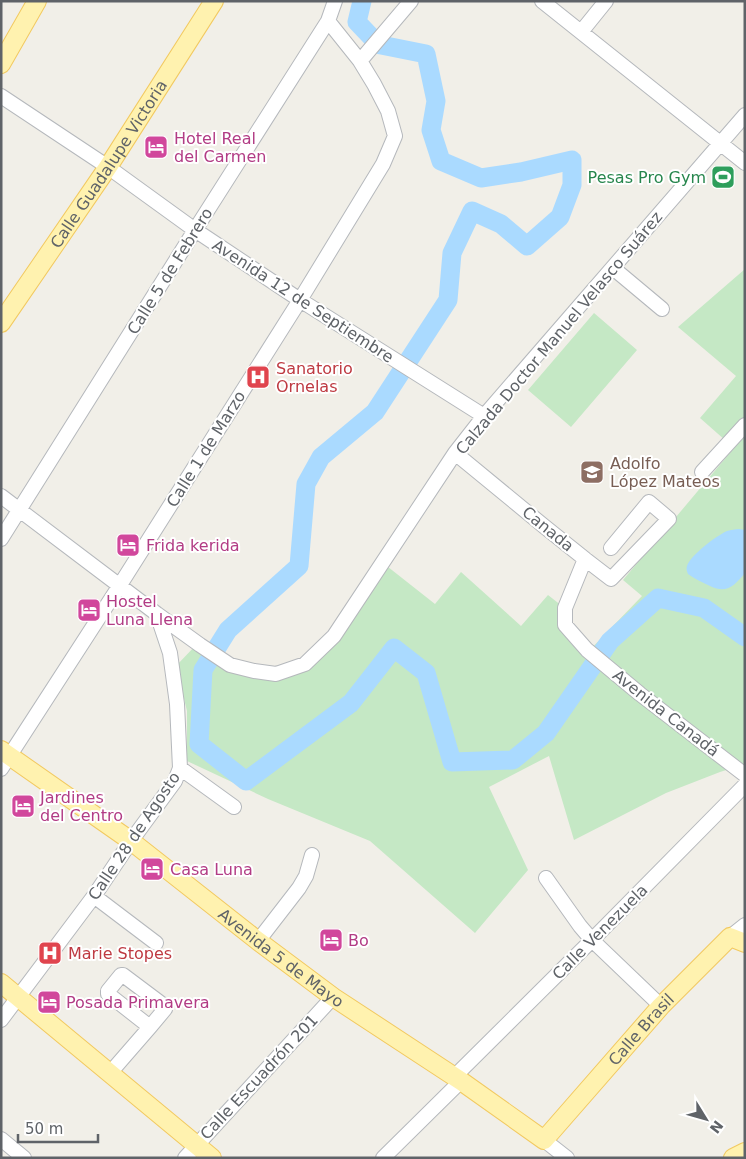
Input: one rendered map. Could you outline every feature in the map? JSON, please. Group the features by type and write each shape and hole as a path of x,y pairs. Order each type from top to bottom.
{"main road":[{"path":"1,64 37,1"},
{"name":"Calle Guadalupe Victoria","path":"1,324 108,167 214,1"},
{"name":"Avenida 5 de Mayo","path":"4,758 131,841 258,941 333,997 458,1079 544,1140"},
{"name":"Calle Brasil","path":"544,1140 661,1006 738,940"},
{"path":"1,983 110,1073 191,1151 212,1158"},
{"path":"733,1158 745,1152"}],"street":[{"path":"365,56 411,1"},
{"path":"542,1 745,163"},
{"path":"581,32 606,1"},
{"name":"Calle 5 de Febrero","path":"1,540 328,21 331,3"},
{"name":"Calle 1 de Marzo","path":"4,758 120,585 300,300 383,164 395,136 388,112 374,84 365,56 328,21"},
{"name":"Avenida 12 de Septiembre","path":"1,96 108,167 195,230 300,300 484,416"},
{"name":"Calzada Doctor Manuel Velasco Suárez","path":"157,614 230,665 276,674 305,664 334,636 455,453 484,416 745,115"},
{"path":"612,268 662,309"},
{"path":"702,472 745,425"},
{"name":"Canada","path":"455,453 586,559 566,608 566,625 587,650"},
{"path":"1,496 157,614"},
{"path":"586,559 611,579 669,518 649,502 612,548"},
{"name":"Calle 28 de Agosto","path":"1,1020 94,896 175,781 180,768 177,704 170,653 157,614"},
{"name":"Avenida Canadá","path":"587,650 640,694 745,775"},
{"path":"180,768 234,807"},
{"name":"Calle Venezuela","path":"383,1158 592,940 745,785"},
{"path":"258,941 300,888 306,876 312,855"},
{"path":"546,878 592,940 661,1006"},
{"path":"94,896 156,943"},
{"name":"Calle Brasil","path":"738,940 745,925"},
{"name":"Calle Escuadrón 201","path":"191,1151 333,997"},
{"path":"110,1073 150,1027"},
{"path":"1,1139 24,1158"},
{"name":"Avenida 5 de Mayo","path":"544,1140 567,1158"}],"green space":[{"path":"745,269 745,764 666,793 574,840 549,756 489,787 528,870 475,933 370,841 268,799 187,761 187,711 176,666 196,645 253,675 306,666 383,563 435,604 461,572 521,626 548,595 562,606 585,655 642,596 623,580 734,448 700,418 736,376 678,327"},
{"path":"594,313 637,350 571,427 528,390"}],"water":[{"path":"739,529 745,530 745,573 734,585 726,589 716,588 688,574 687,566 699,551 722,533"}],"waterway":[{"path":"362,1 357,22 376,42 381,45 426,54 436,101 431,130 441,161 481,178 521,172 572,160 572,185 560,217 527,246 501,224 472,211 452,253 448,300 375,412 321,457 306,484 299,566 228,630 203,670 199,744 246,781 351,703 394,648 426,673 452,762 513,760 546,733 610,641 658,598 704,608 745,637"}],"place":[{"name":"Hotel Real del Carmen","path":"156,147"},
{"name":"Pesas Pro Gym","path":"723,177"},
{"name":"Sanatorio Ornelas","path":"258,377"},
{"name":"Adolfo López Mateos","path":"592,472"},
{"name":"Frida kerida","path":"128,545"},
{"name":"Hostel Luna Llena","path":"89,610"},
{"name":"Jardines del Centro","path":"23,806"},
{"name":"Casa Luna","path":"152,869"},
{"name":"Bo","path":"331,940"},
{"name":"Marie Stopes","path":"50,953"},
{"name":"Posada Primavera","path":"49,1002"}]}
